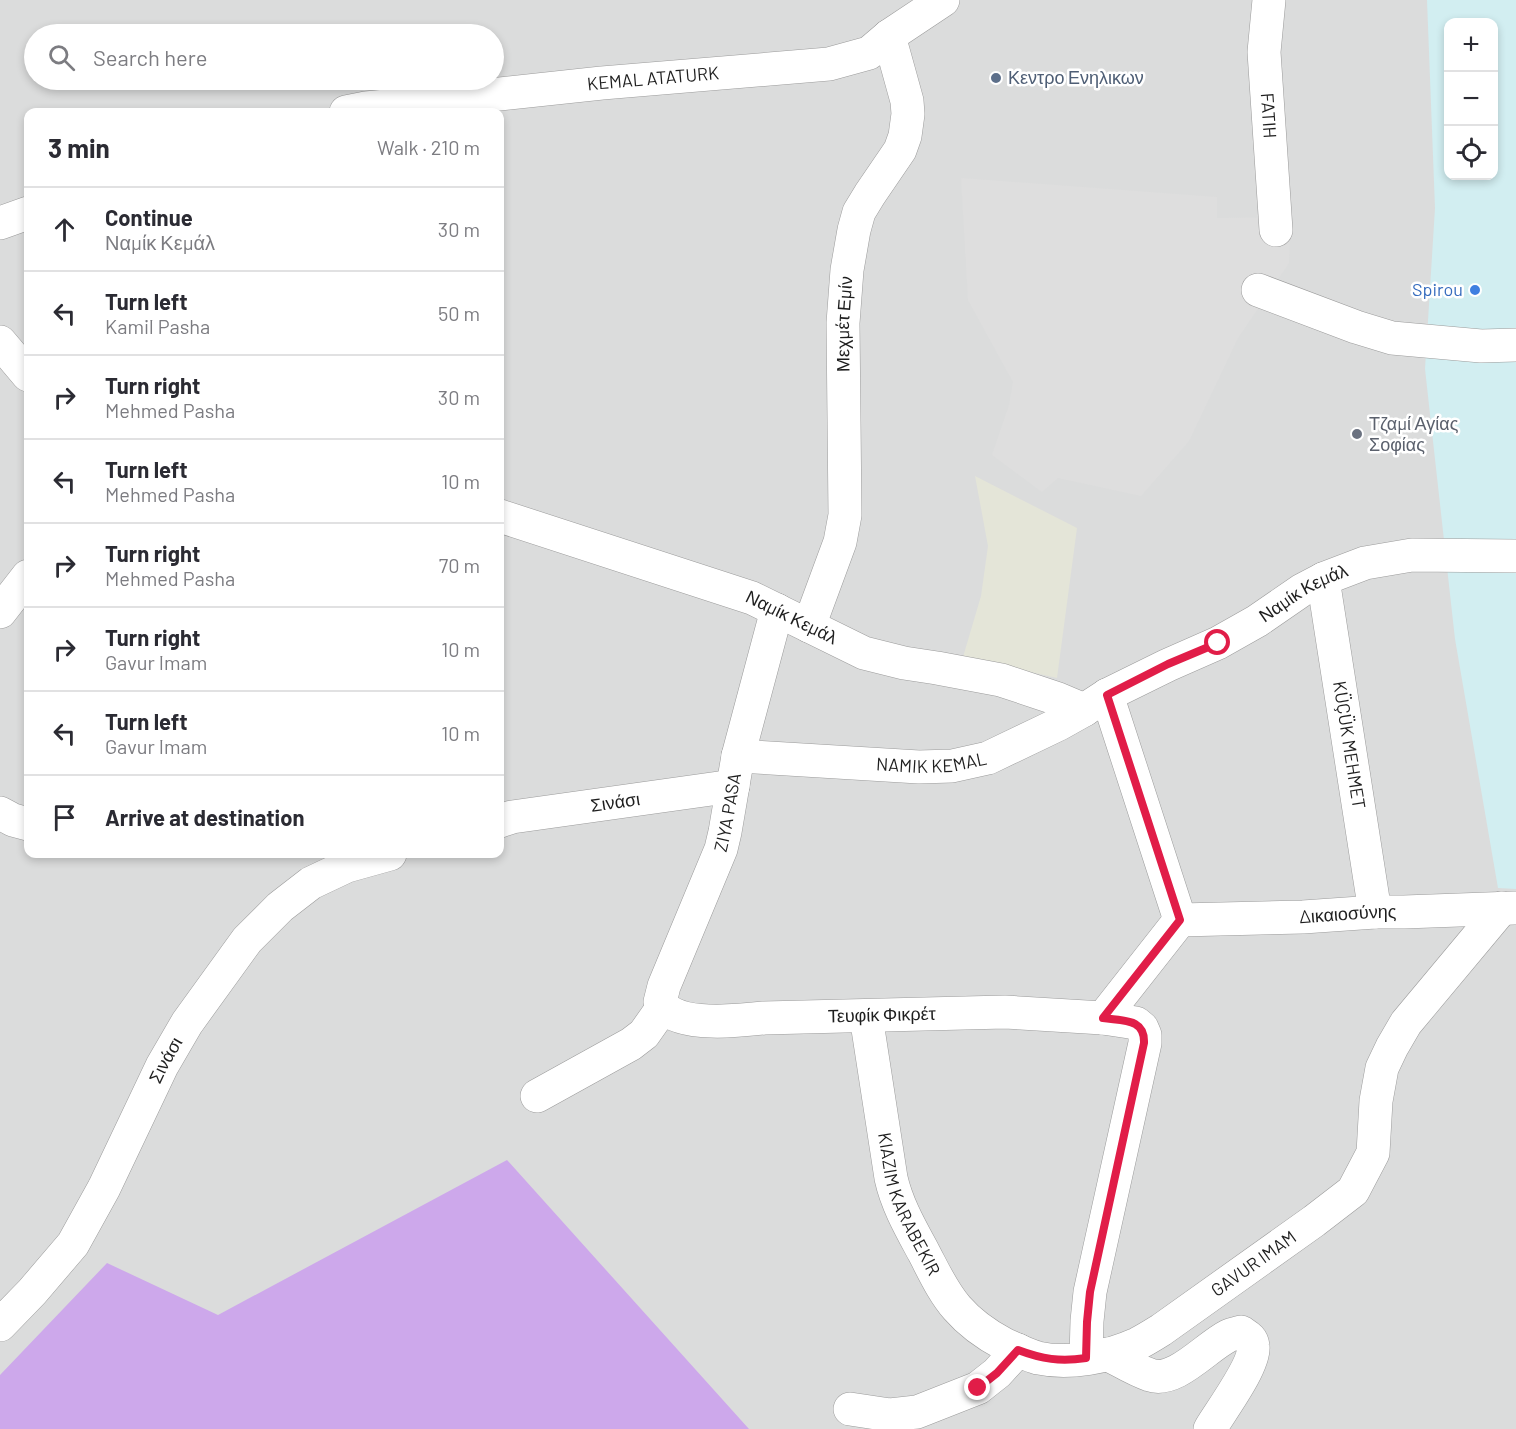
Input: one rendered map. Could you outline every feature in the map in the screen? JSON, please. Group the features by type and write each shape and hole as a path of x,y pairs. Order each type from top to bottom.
{"street":[{"name":"KEMAL ATATURK","path":"366,108 602,83 828,64 869,53 889,36 943,0"},
{"name":"FATIH","path":"1269,0 1264,52 1276,230"},
{"name":"Μεχμέτ Εμίν","path":"809,626 840,542 844,514 843,323 847,270 854,230 859,212 900,150 905,136 908,114 907,100 889,36"},
{"path":"0,223 24,214"},
{"path":"1258,290 1392,338 1481,346 1516,345"},
{"path":"0,342 24,370"},
{"name":"Ναμίκ Κεμάλ","path":"504,517 752,598 864,653 904,663 1000,680 1058,699 1096,703 1168,664 1218,643 1323,579 1365,563 1412,555 1516,556"},
{"name":"KÜÇÜK MEHMET","path":"1323,579 1375,912"},
{"path":"0,612 24,581"},
{"name":"ZIYA PASA","path":"663,1007 660,1002 664,986 721,849 736,771 777,610"},
{"path":"1096,703 1180,920 1103,1018"},
{"name":"NAMIK KEMAL","path":"736,771 952,766 988,758 1096,703"},
{"name":"Σινάσι","path":"504,811 736,771"},
{"path":"0,813 24,823"},
{"name":"Σινάσι","path":"0,1325 73,1245 104,1188 162,1066 187,1023 247,940 280,907 311,883 348,866 376,858"},
{"name":"Δικαιοσύνης","path":"1180,920 1509,908"},
{"name":"GAVUR IMAM","path":"1018,1350 1037,1357 1071,1360 1097,1356 1139,1343 1161,1330 1353,1191 1373,1153 1376,1101 1382,1068 1392,1047 1406,1023 1509,908"},
{"path":"537,1096 631,1044 644,1034 663,1007"},
{"name":"Τευφίκ Φικρέτ","path":"663,1007 673,1016 729,1022 764,1018 1005,1011 1103,1018 1136,1023 1145,1035 1144,1043 1090,1292 1087,1322 1097,1356"},
{"name":"KIAZIM KARABEKIR","path":"866,1016 891,1178 902,1212 944,1292 958,1310 994,1339 1018,1350"},
{"path":"1097,1356 1151,1376 1163,1377 1176,1372 1230,1334 1241,1332 1250,1337 1253,1356 1246,1372 1210,1429"},
{"path":"850,1409 890,1415 917,1412 978,1388 997,1373 1018,1350"}],"shaded area":[{"path":"0,0 1516,0 1516,1429 0,1429"},
{"path":"1427,0 1516,0 1516,889 1498,888 1455,639 1425,369 1435,208"},
{"path":"961,178 1217,197 1217,218 1291,217 1289,263 1238,338 1189,441 1141,496 1058,478 1042,492 992,455 1009,405 1013,382 968,300"},
{"path":"975,476 1077,528 1057,678 963,657 981,596 988,546"},
{"path":"507,1160 749,1429 0,1429 0,1375 107,1263 218,1315"}],"place":[{"name":"Κεντρο Ενηλικων","path":"996,78"},
{"name":"Spirou","path":"1475,290"},
{"name":"Τζαμί Αγίας Σοφίας","path":"1357,434"}],"route":[{"path":"978,1388 997,1373 1018,1350 1037,1357 1055,1360 1086,1358 1090,1292 1145,1035 1136,1023 1103,1018 1180,920 1107,695 1168,664 1218,643"}]}
